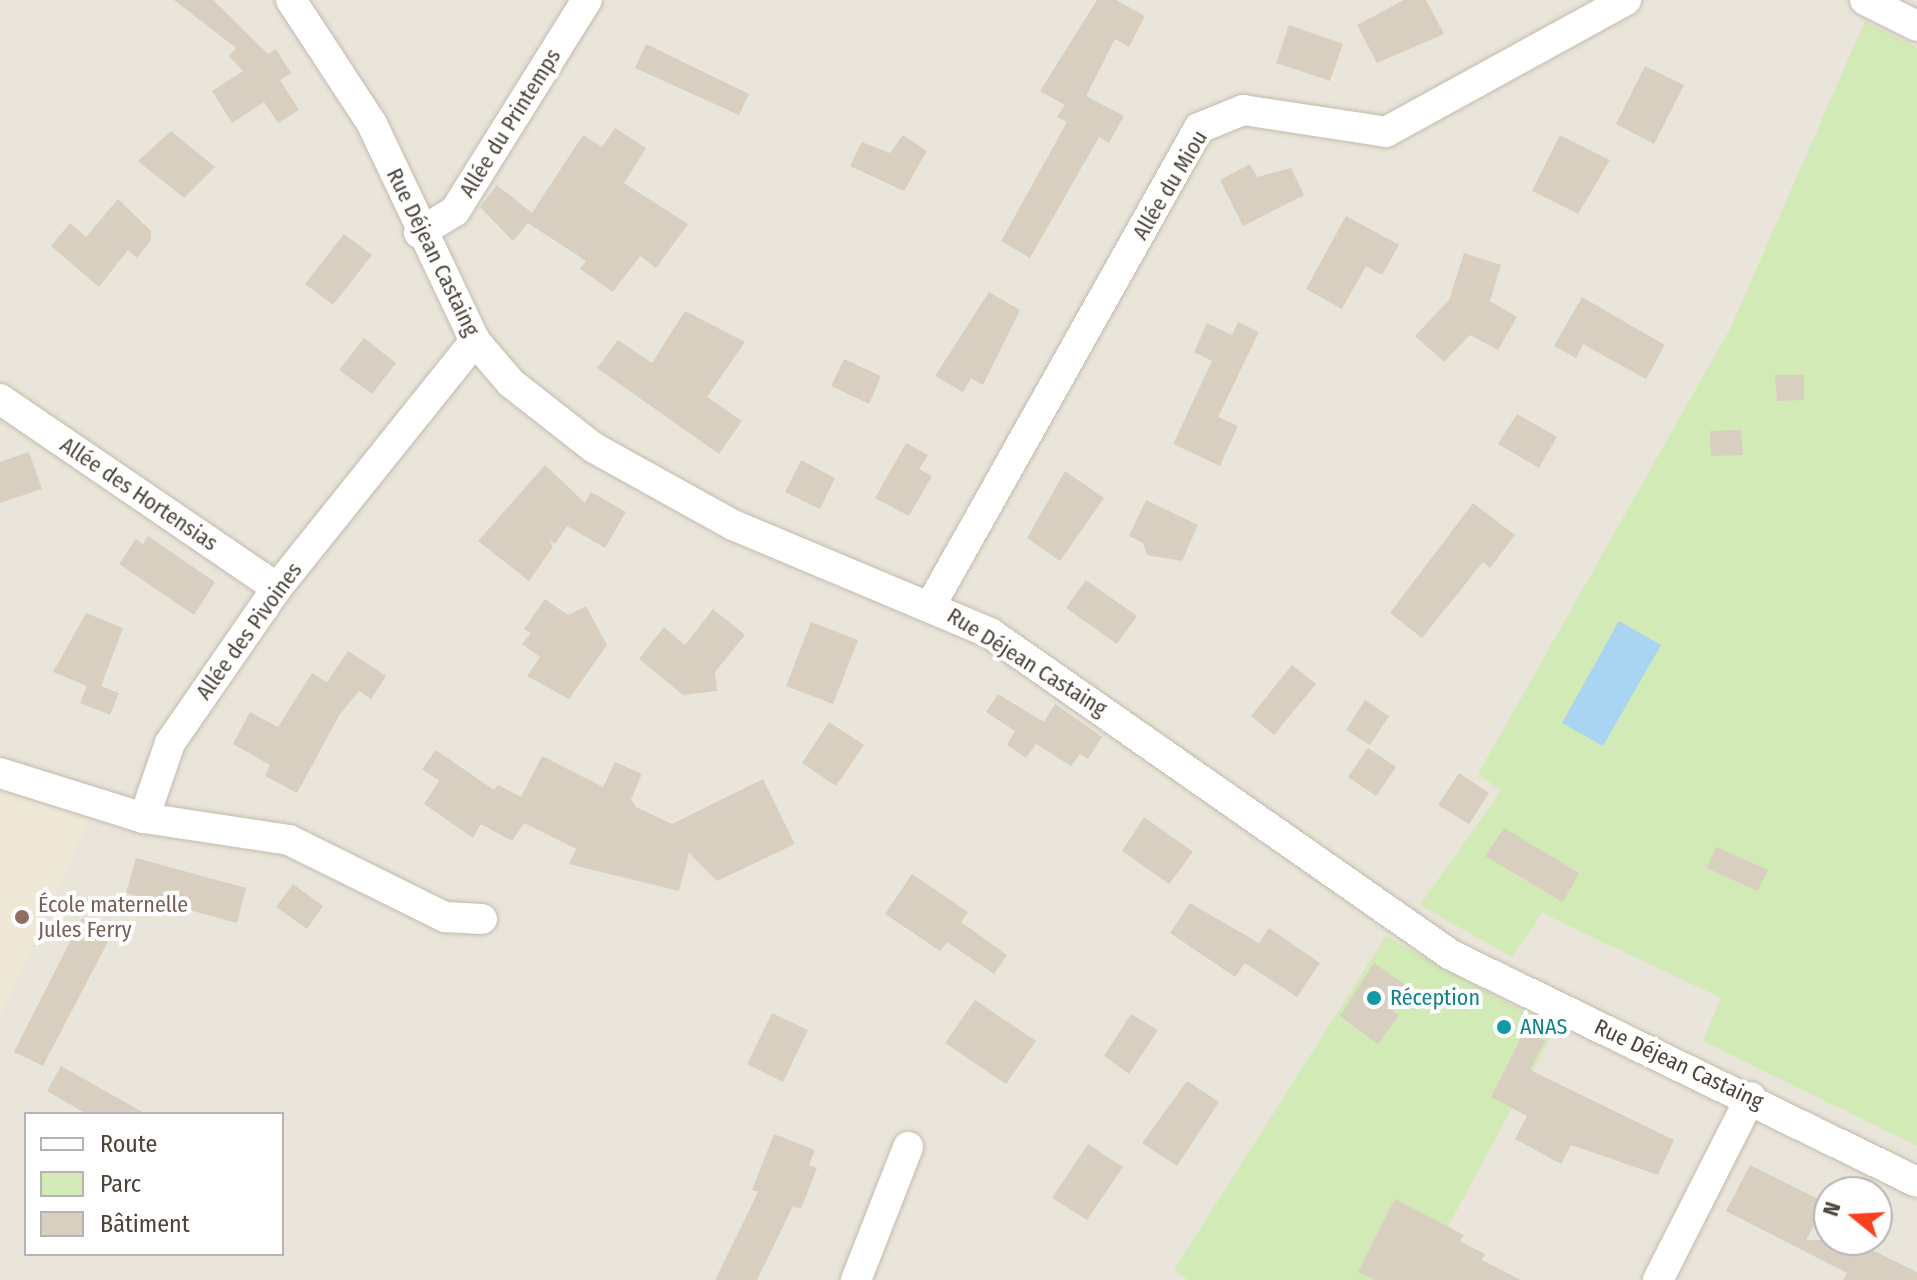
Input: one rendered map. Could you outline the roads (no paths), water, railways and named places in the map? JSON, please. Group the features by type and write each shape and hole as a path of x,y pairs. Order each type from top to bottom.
{"street":[{"name":"Rue Déjean Castaing","path":"291,0 372,124 419,233 475,341 511,383 594,448 733,525 932,603 1085,694 1451,955 1751,1097 1917,1182"},
{"name":"Allée du Printemps","path":"419,233 455,211 587,0"},
{"name":"Allée du Miou","path":"932,603 1199,128 1254,110 1386,132 1626,0"},
{"path":"1865,0 1917,26"},
{"name":"Allée des Pivoines","path":"144,818 170,743 277,588 475,341"},
{"name":"Allée des Hortensias","path":"0,399 277,588"},
{"path":"0,773 144,818 289,840 445,917 482,919"},
{"path":"1658,1280 1751,1097"},
{"path":"856,1280 908,1147"}],"water":[{"path":"1619,621 1661,645 1603,746 1562,723"}],"place":[{"name":"École maternelle Jules Ferry","path":"22,917"},
{"name":"Réception","path":"1374,998"},
{"name":"ANAS","path":"1504,1027"}]}
